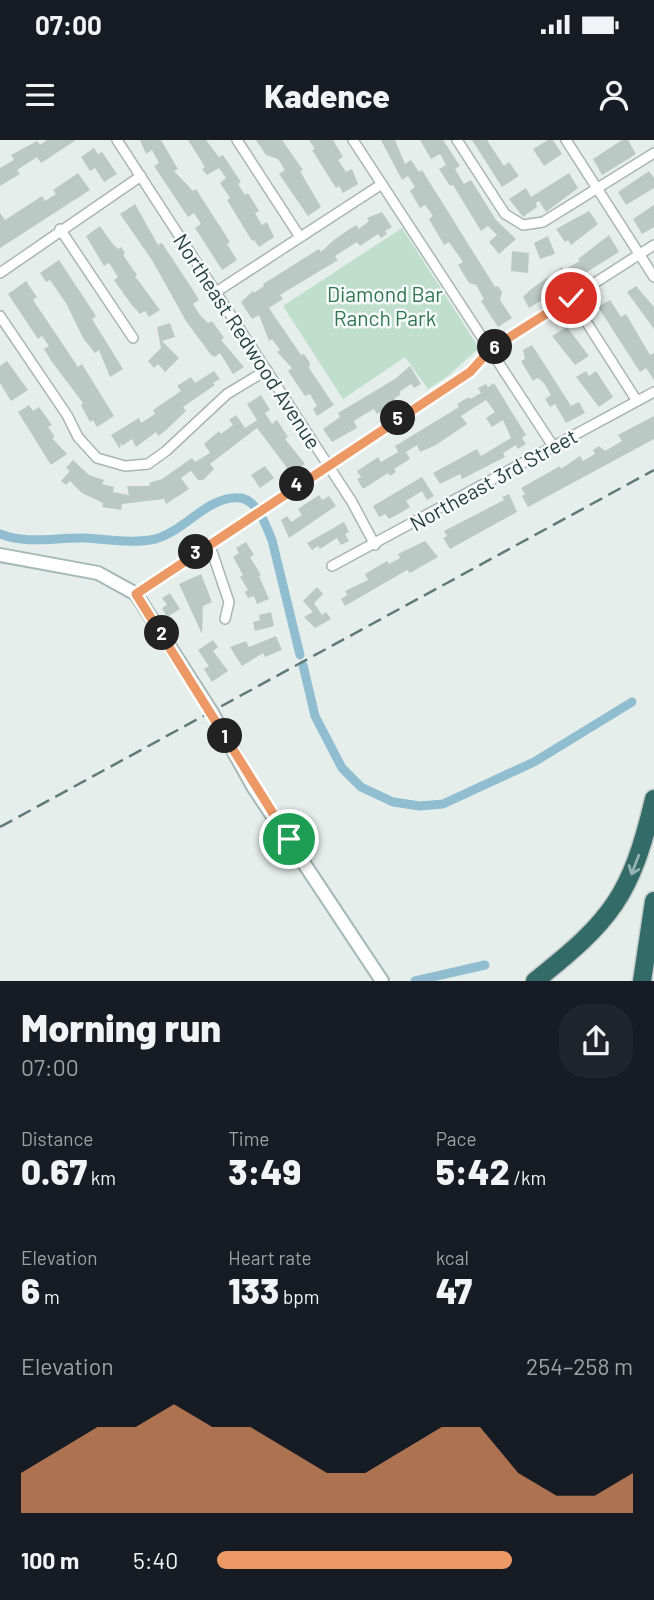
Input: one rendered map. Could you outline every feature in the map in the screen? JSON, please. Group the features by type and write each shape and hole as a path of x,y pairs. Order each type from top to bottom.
{"highway":[{"path":"536,981 578,947 602,923 620,899 637,862 654,799"},
{"path":"642,981 654,901"}],"street":[{"name":"Northeast Redwood Avenue","path":"117,140 328,464 375,545"},
{"path":"237,140 300,237"},
{"path":"353,140 553,446"},
{"path":"457,140 505,214 523,225 543,222 654,153"},
{"path":"566,140 654,277"},
{"path":"0,273 60,229 141,176"},
{"path":"216,292 382,184"},
{"path":"60,229 133,338"},
{"path":"136,594 268,503 470,372 491,349 654,245"},
{"path":"571,298 637,401"},
{"path":"0,316 67,415 78,437 97,458 125,466 148,464 166,451 227,394 267,370"},
{"name":"Northeast 3rd Street","path":"332,566 654,391"},
{"path":"209,543 229,602 225,618"},
{"path":"0,555 98,573 136,594 211,711 254,788 382,981"}],"green space":[{"name":"Diamond Bar Ranch Park","path":"402,228 479,348 448,376 428,389 405,357 343,399 283,306"}],"building":[{"path":"47,140 76,140 41,163 37,157 17,170 20,174 0,186 0,168 14,160 11,155 37,141 40,145"},
{"path":"140,140 161,140 178,169 174,171 193,191 196,189 230,242 227,244 237,260 222,270 195,228 201,224 194,213 188,217 154,166 159,163 152,150 146,154"},
{"path":"188,140 206,140 219,157 223,155 241,182 238,184 245,195 248,193 259,211 255,213 262,225 267,222 274,237 259,247 252,241 227,200 230,198 220,183 226,178 219,168 207,175"},
{"path":"256,140 282,140 303,170 300,171 321,207 308,216 279,174 285,170 278,159 266,155"},
{"path":"309,140 333,140 343,157 338,160 346,172 352,169 358,184 343,193 339,186 336,188 312,150 315,149"},
{"path":"381,140 395,140 405,164 411,160 419,172 422,170 495,287 498,286 502,292 500,300 512,318 498,327 481,301 484,299 476,285 469,283 458,265 463,262 449,242 444,245 429,219 433,216 425,205 420,208 410,191 415,187 408,176 402,180"},
{"path":"420,140 443,140 460,166 455,169 464,184 471,180 496,220 516,239 499,254 489,242 497,235 488,226 481,231 453,185 450,186 439,169 446,165 440,154 431,159"},
{"path":"472,140 487,140 504,166 509,162 519,176 502,187"},
{"path":"553,140 562,154 544,166 533,149"},
{"path":"622,140 628,140 636,154 602,175 593,159"},
{"path":"94,148 98,154 102,152 117,174 104,182 95,168 90,171 81,157"},
{"path":"649,171 654,178 654,188 626,205 618,192"},
{"path":"78,173 90,190 0,248 0,213 5,220 42,196 45,201 56,194 53,190"},
{"path":"569,173 578,188 546,212 539,201 536,203 537,207 523,217 509,199 526,188 531,197"},
{"path":"135,204 158,245 162,243 199,300 193,304 200,315 208,323 212,321 224,338 221,340 244,367 233,374 220,353 215,357 211,355 186,321 152,260 120,214"},
{"path":"654,205 654,227 642,234 633,219"},
{"path":"589,211 598,224 571,245 568,240 565,242 556,229"},
{"path":"382,212 392,227 385,231 387,234 381,238 378,234 360,246 357,242 335,256 338,260 280,295 283,299 269,308 301,355 304,354 310,363 309,368 334,405 317,416 313,409 317,406 310,394 305,396 288,371 292,368 277,352 280,350 272,339 269,341 259,315 252,319 241,302 253,291 254,293 264,286 263,284 319,249 321,252 356,225 359,229 369,221 367,218"},
{"path":"100,226 118,249 121,247 125,253 123,255 137,275 135,276 160,310 149,317 145,311 140,314 131,304 114,280 118,277 109,263 104,266 86,236"},
{"path":"609,235 619,252 529,308 523,297 530,290 562,267 564,270 580,261 578,259"},
{"path":"548,236 555,254 540,259 534,243"},
{"path":"512,251 529,253 528,273 511,271"},
{"path":"59,260 96,316 92,319 123,369 110,377 99,350 95,353 83,338 66,303 50,280 46,282 40,273"},
{"path":"26,281 37,297 33,300 78,367 82,364 114,416 97,427 93,420 90,422 81,405 83,403 44,349 49,346 42,336 38,339 8,294"},
{"path":"636,286 654,307 654,329 627,292"},
{"path":"610,300 621,317 626,314 650,355 654,353 654,380 646,368 640,372 598,307"},
{"path":"170,323 175,337 162,341 179,358 165,372 158,364 154,368 148,361 161,348 157,327"},
{"path":"567,327 589,356 575,365 552,336"},
{"path":"532,345 571,406 579,402 585,413 566,423 555,404 550,407 545,399 551,395 544,383 538,378 533,381 521,361 525,359 523,350"},
{"path":"7,361 28,390 11,401 0,383 0,366"},
{"path":"410,366 421,384 414,388 411,384 399,392 401,394 394,399 396,402 377,414 374,409 354,421 357,428 332,442 323,429 340,417 338,413 395,379"},
{"path":"214,371 220,379 183,407 186,411 165,431 158,436 156,432 136,447 132,439 122,446 121,442 120,449 111,435 139,418 141,423 155,414 153,410 181,391 177,386 191,377 195,383"},
{"path":"586,371 589,376 596,371 613,397 599,407 576,377"},
{"path":"494,383 526,435 522,438 526,444 518,449 516,445 503,453 505,457 462,479 460,474 440,484 433,473 477,449 481,456 511,438 503,420 492,427 486,418 495,412 486,400 461,416 467,424 436,445 420,452 417,445 406,452 410,459 394,469 396,472 390,476 388,473 363,489 357,479 361,477 357,471 378,457 381,462 398,452 395,446 459,407 457,404 481,393 478,388"},
{"path":"261,395 270,410 265,413 272,424 277,420 288,437 285,439 305,464 291,473 257,428 210,464 214,469 203,480 198,480 191,471 181,478 189,489 166,504 164,499 122,504 121,510 102,507 103,503 82,493 70,481 66,485 61,481 70,471 66,468 73,460 89,475 104,480 102,484 114,487 113,492 129,495 127,486 150,486 149,483 162,479 192,458 195,462 210,453 204,444 219,431 221,434 233,425 229,420 236,415 245,428 257,420 247,404"},
{"path":"29,405 33,411 39,407 52,425 48,427 55,437 52,438 67,454 51,465 18,412"},
{"path":"654,416 654,439 528,507 521,488 560,466 561,469 580,456 583,461 595,454 593,450 599,446 605,451 622,441 618,435"},
{"path":"265,466 274,478 260,488 251,475"},
{"path":"422,477 434,496 427,500 422,491 406,501 410,507 402,512 389,519 385,514 379,517 373,506"},
{"path":"509,494 517,512 450,549 443,538 447,536 444,531 504,500 502,497"},
{"path":"319,495 322,500 329,496 336,506 289,538 281,520 287,516 291,522 302,515 298,509"},
{"path":"344,522 349,532 345,534 349,541 341,545 337,538 320,549 318,546 312,550 307,543"},
{"path":"425,541 438,557 410,573 407,570 345,606 341,599 347,595 345,591 368,580 365,574 387,561 389,564 400,558 398,554"},
{"path":"246,542 254,555 250,557 261,575 259,576 269,599 257,604 254,596 248,598 245,592 248,590 240,577 243,575 233,557 239,553 236,548"},
{"path":"201,574 212,602 203,606 202,634 179,584"},
{"path":"317,587 323,594 314,603 322,615 326,612 331,619 315,628 304,617 313,612 303,601"},
{"path":"170,593 180,609 167,617 162,608 167,605 162,598"},
{"path":"271,612 274,626 255,631 253,622 260,620 259,615"},
{"path":"276,636 282,650 265,657 263,653 242,666 230,647 246,641 249,647"},
{"path":"213,640 218,647 213,651 228,671 212,682 204,669 209,666 198,650"}],"waterway":[{"path":"0,534 32,540 155,539 166,535 218,502 229,498 247,500 261,515 272,540 300,655"},
{"path":"303,665 315,716 342,768 361,787 393,802 420,806 443,804 534,762 632,702"},
{"path":"415,981 485,965"}],"railway":[{"path":"0,827 654,470"}],"route":[{"path":"289,839 254,788 225,734 136,594 470,372 491,349 571,298"}]}
